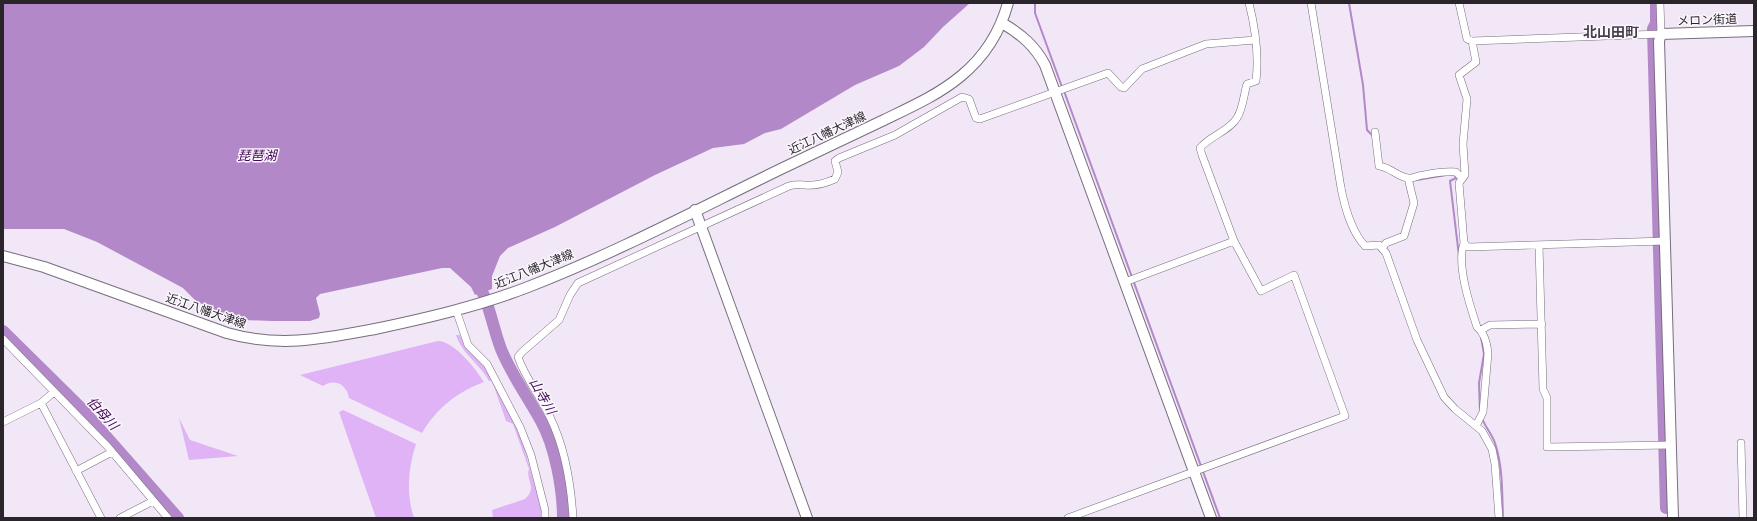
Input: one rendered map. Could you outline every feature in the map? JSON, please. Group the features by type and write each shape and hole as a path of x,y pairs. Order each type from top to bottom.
{"street":[{"name":"近江八幡大津線","path":"3,256 44,267 227,333 268,341 316,340 456,310 496,298 558,275 933,95 960,77 976,62 1002,23 1008,3"},
{"path":"1068,518 1345,416 1294,275 1261,291 1234,241 1200,148 1205,142 1225,129 1238,118 1247,84 1256,81 1254,24 1249,3"},
{"path":"1312,3 1344,201 1358,239 1365,246 1379,245 1383,247"},
{"path":"1459,3 1467,39 1472,41 1655,35"},
{"path":"1660,3 1655,35 1659,41 1661,242 1673,518"},
{"path":"1002,23 1019,33 1035,49 1061,89 1200,470 1211,518"},
{"name":"メロン街道","path":"1655,35 1754,31"},
{"path":"573,518 570,484 558,438 551,418 518,357 559,320 570,295 578,283 789,186 795,184 806,185 823,183 835,179 838,172 835,161 839,158 895,135 962,97 969,99 976,118 980,119 1108,73 1121,87 1124,88 1142,69 1193,48 1214,42 1255,40"},
{"path":"1472,41 1476,62 1457,73 1467,99 1463,144 1465,175 1459,183 1464,243 1461,250 1467,292 1477,326 1481,330 1487,344 1488,358 1483,412 1476,426"},
{"path":"1375,132 1379,166 1387,168 1408,178 1449,171 1456,172 1462,178"},
{"path":"1383,247 1386,243 1404,236 1409,224 1414,203 1408,178"},
{"path":"695,210 807,518"},
{"path":"1130,280 1234,241"},
{"path":"1464,243 1468,247 1661,242"},
{"path":"1539,245 1544,389 1546,398 1548,448 1671,445"},
{"path":"1383,247 1417,340 1444,397 1455,409 1482,431 1492,449 1495,464 1499,518"},
{"path":"456,310 468,345 487,364 520,427 531,454 546,510 545,518"},
{"path":"1481,330 1490,325 1542,324"},
{"path":"3,339 112,452 168,518"},
{"path":"3,422 41,403 54,392"},
{"path":"41,403 101,518"},
{"path":"1741,443 1743,518"},
{"path":"76,471 112,452"},
{"path":"120,518 153,501"}],"shaded area":[{"path":"456,335 460,335 465,347 485,366 513,420 524,447 542,512 542,518 493,518 492,510 525,499 529,495 531,487 528,473 529,469 513,424 506,421 492,381 489,381 481,369 462,348"},
{"path":"438,341 444,342 451,346 464,357 476,370 484,382 456,396 448,402 434,416 422,433 349,398 346,389 339,384 331,383 323,386 300,375"},
{"path":"343,410 416,444 411,462 409,481 411,509 414,518 376,518 339,412"},
{"path":"179,418 190,440 238,456 189,460"}],"water":[{"name":"琵琶湖","path":"3,3 970,3 943,27 924,47 899,66 855,85 781,129 765,133 744,144 713,148 655,175 555,227 508,248 500,256 492,276 492,289 475,295 471,287 450,268 442,268 320,294 316,298 320,314 319,318 310,321 272,321 245,320 226,315 196,301 183,288 97,242 64,229 3,229"}],"waterway":[{"path":"1035,3 1035,13 1062,87"},
{"path":"1349,3 1363,85 1367,130 1373,136"},
{"path":"1656,3 1656,23 1653,29 1666,508"},
{"path":"1064,91 1220,518"},
{"path":"1454,174 1456,178 1450,181 1459,256"},
{"path":"1417,180 1446,175"},
{"name":"山寺川","path":"475,278 484,295 505,358 546,431 554,455 560,481 563,518"},
{"name":"伯母川","path":"3,331 81,408 178,518"},
{"path":"1480,412 1479,383 1484,354 1481,337"},
{"path":"1482,418 1494,440 1498,452 1502,480 1503,518"}],"district":[{"name":"北山田町","path":"1611,32"}]}
